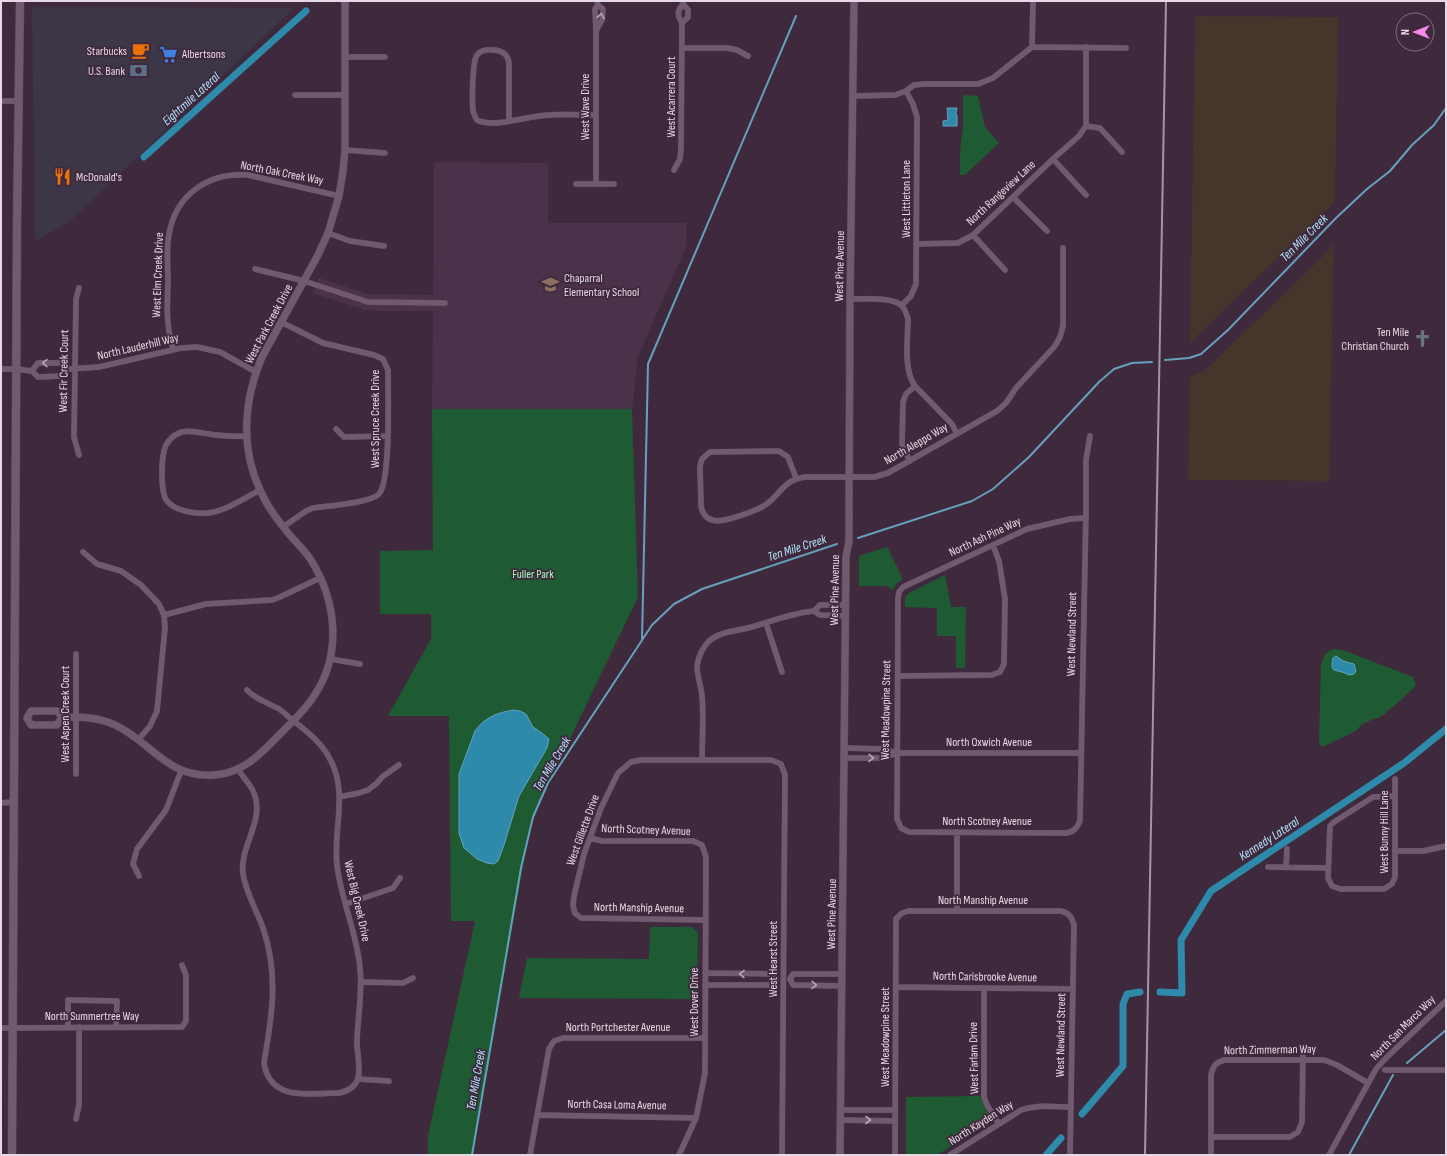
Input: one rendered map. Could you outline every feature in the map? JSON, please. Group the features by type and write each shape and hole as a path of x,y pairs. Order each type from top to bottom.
{"main road":[{"path":"12,1155 16,369 20,1"}],"street":[{"name":"West Park Creek Drive","path":"62,717 92,718 108,722 122,728 165,761 181,771 198,775 222,774 238,769 258,757 294,721 314,696 322,682 330,659 333,633 329,598 310,560 283,527 267,504 260,490 252,467 246,436 248,403 256,372 262,357 304,281 328,233 339,196 345,150 345,1"},
{"name":"West Pine Avenue","path":"840,1155 846,557 850,477 850,299 854,1"},
{"path":"1032,47 1033,1"},
{"name":"West Acarrera Court","path":"674,170 680,159 681,148 682,23 678,17 678,10 682,2"},
{"name":"West Wave Drive","path":"596,184 595,9 598,3"},
{"path":"853,96 895,95 906,91 914,85 978,84 986,82 1032,47 1126,48"},
{"path":"1086,47 1086,126 1100,128 1122,152"},
{"path":"682,48 728,48 737,50 748,56"},
{"path":"509,121 510,64 508,58 505,54 497,50 484,50 477,54 473,64 473,111 477,120 485,123 500,123 549,114 596,115"},
{"path":"345,57 385,57"},
{"name":"West Littleton Lane","path":"902,305 911,296 916,284 917,117 913,104 906,91"},
{"path":"295,95 345,95"},
{"path":"1,101 18,101"},
{"name":"North Rangeview Lane","path":"916,244 958,243 973,235 1079,136 1086,126"},
{"path":"345,150 385,153"},
{"path":"1053,159 1086,195"},
{"name":"North Oak Creek Way","path":"199,187 214,179 231,175 248,175 339,196"},
{"path":"576,184 614,184"},
{"name":"West Elm Creek Drive","path":"173,349 167,325 168,236 172,220 176,212 186,198 199,187"},
{"path":"1013,197 1046,232"},
{"path":"328,233 350,241 384,246"},
{"path":"973,235 1005,270"},
{"name":"North Aleppo Way","path":"796,478 881,476 888,474 997,411 1006,403 1016,388 1054,346 1060,337 1063,326 1063,248"},
{"path":"255,269 304,281 368,302 445,303"},
{"name":"West Fir Creek Court","path":"79,288 76,299 71,369 74,437 79,455"},
{"path":"850,299 892,300 902,305 908,319 908,368 911,381 952,424 957,434"},
{"name":"West Spruce Creek Drive","path":"281,322 323,343 374,355 383,359 388,370 386,472 379,494 370,499 313,508 306,511 283,527"},
{"name":"North Lauderhill Way","path":"32,371 38,363 60,363 71,369 99,367 173,349 189,347 212,349 256,372"},
{"name":"North Lauderhill Way","path":"1,369 32,371 38,377 62,376 71,369"},
{"path":"910,460 902,444 903,402 906,394 915,386"},
{"path":"336,429 344,437 387,436"},
{"path":"246,436 237,437 185,431 171,438 166,445 162,486 163,494 170,504 181,509 198,512 214,512 260,490"},
{"name":"West Newland Street","path":"1075,830 1080,821 1086,460 1090,436"},
{"path":"715,451 779,451 788,456 796,478 783,486 768,503 760,508 721,521 709,519 702,512 700,466 702,459 706,455 715,451"},
{"name":"North Ash Pine Way","path":"900,592 903,588 1027,529 1070,519 1085,518"},
{"path":"898,676 992,676 1000,672 1004,664 1005,599 999,560 993,545"},
{"path":"83,552 97,564 114,568 135,580 159,604 164,615 157,711 150,726 138,740"},
{"path":"164,615 206,604 272,600 320,578"},
{"name":"West Meadowpine Street","path":"900,592 898,598 896,819 900,828"},
{"path":"814,611 820,605 846,605"},
{"path":"702,760 702,696 697,675 697,665 700,655 708,642 724,633 766,623 800,612 814,611 820,615 846,616"},
{"path":"766,623 782,672"},
{"name":"West Aspen Creek Court","path":"76,654 76,774"},
{"path":"330,659 360,664"},
{"name":"West Big Creek Drive","path":"247,690 253,696 277,707 317,740 327,753 337,775 340,797 336,857 338,873 356,944 361,982 357,1043 359,1071 358,1079"},
{"name":"West Park Creek Drive","path":"27,718 31,711 57,711 62,717"},
{"name":"West Park Creek Drive","path":"27,718 31,725 57,725 62,717"},
{"name":"West Park Creek Drive","path":"14,718 27,718"},
{"name":"North Oxwich Avenue","path":"844,748 882,749 897,752 1081,753"},
{"name":"North Oxwich Avenue","path":"844,758 883,758 897,752"},
{"name":"West Gillette Drive","path":"575,913 573,906 574,896 590,838 601,808 618,773 631,762 641,760 702,760"},
{"name":"West Hearst Street","path":"702,760 771,760 780,764 785,775 787,980 782,1155"},
{"path":"340,797 368,790 398,765"},
{"path":"238,769 252,789 257,804 256,817 245,852 242,868 245,883 267,941 273,972 273,1000 264,1063 268,1078 280,1089 295,1093 339,1093 354,1087 358,1079 389,1082"},
{"path":"139,876 133,864 137,849 166,810 181,771"},
{"name":"West Bunny Hill Lane","path":"1328,868 1328,878 1332,886 1340,889 1384,889 1392,884 1395,877 1395,779"},
{"path":"1268,867 1328,868 1330,826 1369,799 1377,796 1395,796"},
{"path":"1,803 13,802"},
{"name":"North Scotney Avenue","path":"900,828 909,832 1066,833 1075,830"},
{"path":"957,832 957,912"},
{"name":"North Scotney Avenue","path":"590,838 602,841 693,841 702,845"},
{"name":"West Dover Drive","path":"679,1155 696,1118 705,1073 706,857 702,845"},
{"path":"1395,851 1423,851 1446,846"},
{"path":"1286,868 1287,849"},
{"path":"346,904 393,888 400,878"},
{"name":"North Manship Avenue","path":"896,920 902,913 908,911 1061,911 1071,916"},
{"name":"North Manship Avenue","path":"575,913 581,918 706,920"},
{"name":"West Newland Street","path":"1070,1155 1074,925 1071,916"},
{"name":"West Meadowpine Street","path":"895,1155 896,920"},
{"name":"North Summertree Way","path":"1,1028 182,1027 186,1021 186,975 182,965"},
{"path":"705,973 773,974 776,980"},
{"path":"787,980 793,974 842,974"},
{"path":"361,982 403,983 412,978"},
{"path":"776,980 787,980 793,985 842,986"},
{"path":"705,985 772,985 776,980"},
{"name":"North Carisbrooke Avenue","path":"896,987 1073,989"},
{"name":"West Farlam Drive","path":"984,988 984,1097 987,1105 999,1124"},
{"path":"68,1027 68,1000 116,1001 116,1027"},
{"name":"North San Marco Way","path":"1329,1155 1376,1069 1446,1001"},
{"path":"76,1119 79,1105 79,1027"},
{"name":"North Portchester Avenue","path":"537,1115 549,1049 554,1041 563,1038 705,1038"},
{"path":"1211,1155 1211,1137 1290,1136 1298,1132 1302,1122 1303,1050"},
{"name":"North Zimmerman Way","path":"1211,1137 1211,1075 1212,1069 1220,1061 1324,1060 1337,1065 1368,1083"},
{"path":"1385,1070 1446,1070"},
{"name":"North Kayden Way","path":"950,1155 999,1124 1028,1108 1034,1106 1071,1107"},
{"path":"841,1110 895,1110"},
{"path":"530,1155 537,1115"},
{"name":"North Casa Loma Avenue","path":"537,1115 696,1118"},
{"path":"840,1120 895,1121"}],"shaded area":[{"path":"32,7 294,8 69,222 35,241"},
{"path":"1195,16 1338,17 1335,202 1190,343"},
{"name":"Chaparral Elementary School","path":"434,162 548,163 548,223 686,223 686,247 638,357 632,409 432,409 433,311 365,310 312,293 319,278 368,294 433,295"},
{"path":"1334,244 1329,481 1188,480 1190,377 1203,372"}],"green space":[{"path":"963,95 978,96 985,127 999,143 965,175 960,175 960,156 963,129"},
{"name":"Fuller Park","path":"432,409 632,409 638,597 531,820 473,1155 428,1155 428,1136 475,921 451,921 449,716 388,716 431,639 431,614 380,614 380,551 433,550"},
{"path":"887,547 903,579 896,584 893,590 886,586 859,586 859,556"},
{"path":"945,575 951,607 966,607 965,668 956,668 956,636 937,636 937,608 905,607 905,597 909,593"},
{"path":"1333,649 1343,650 1413,677 1416,685 1383,715 1361,725 1356,731 1322,747 1319,743 1321,664 1325,654"},
{"path":"650,927 692,927 698,932 697,999 519,998 527,958 649,959"},
{"path":"980,1096 990,1117 987,1124 937,1155 906,1155 906,1097"}],"water":[{"path":"947,108 957,108 957,126 943,126 943,121 948,120"},
{"path":"1336,656 1343,661 1354,664 1356,671 1354,674 1349,675 1333,669 1333,658"},
{"path":"513,710 526,714 533,727 549,739 547,748 519,796 498,861 494,864 487,863 477,859 464,848 459,833 459,774 475,731 479,726 492,716"}],"waterway":[{"name":"Eightmile Lateral","path":"144,157 306,11"},
{"path":"642,640 648,364 796,16"},
{"name":"Ten Mile Creek","path":"1165,360 1189,358 1201,354 1228,330 1336,218 1367,189 1390,171 1412,145 1434,125 1446,108"},
{"name":"Ten Mile Creek","path":"858,538 972,501 993,489 1029,457 1099,382 1114,369 1132,363 1152,362"},
{"name":"Ten Mile Creek","path":"472,1155 521,868 533,817 548,783 652,625 674,604 702,589 837,544"},
{"name":"Kennedy Lateral","path":"1160,992 1182,993 1181,940 1211,891 1404,763 1446,729"},
{"name":"Kennedy Lateral","path":"1082,1114 1123,1066 1123,1004 1127,994 1140,992"},
{"path":"1407,1063 1446,1030"},
{"path":"1349,1155 1393,1075"},
{"name":"Kennedy Lateral","path":"1046,1155 1061,1138"}],"railway":[{"path":"1145,1155 1166,1"}],"place":[{"name":"Starbucks","path":"140,51"},
{"name":"Albertsons","path":"169,54"},
{"name":"U.S. Bank","path":"138,71"},
{"name":"McDonald's","path":"63,177"},
{"name":"Chaparral Elementary School","path":"551,285"},
{"name":"Ten Mile Christian Church","path":"1422,339"}]}
